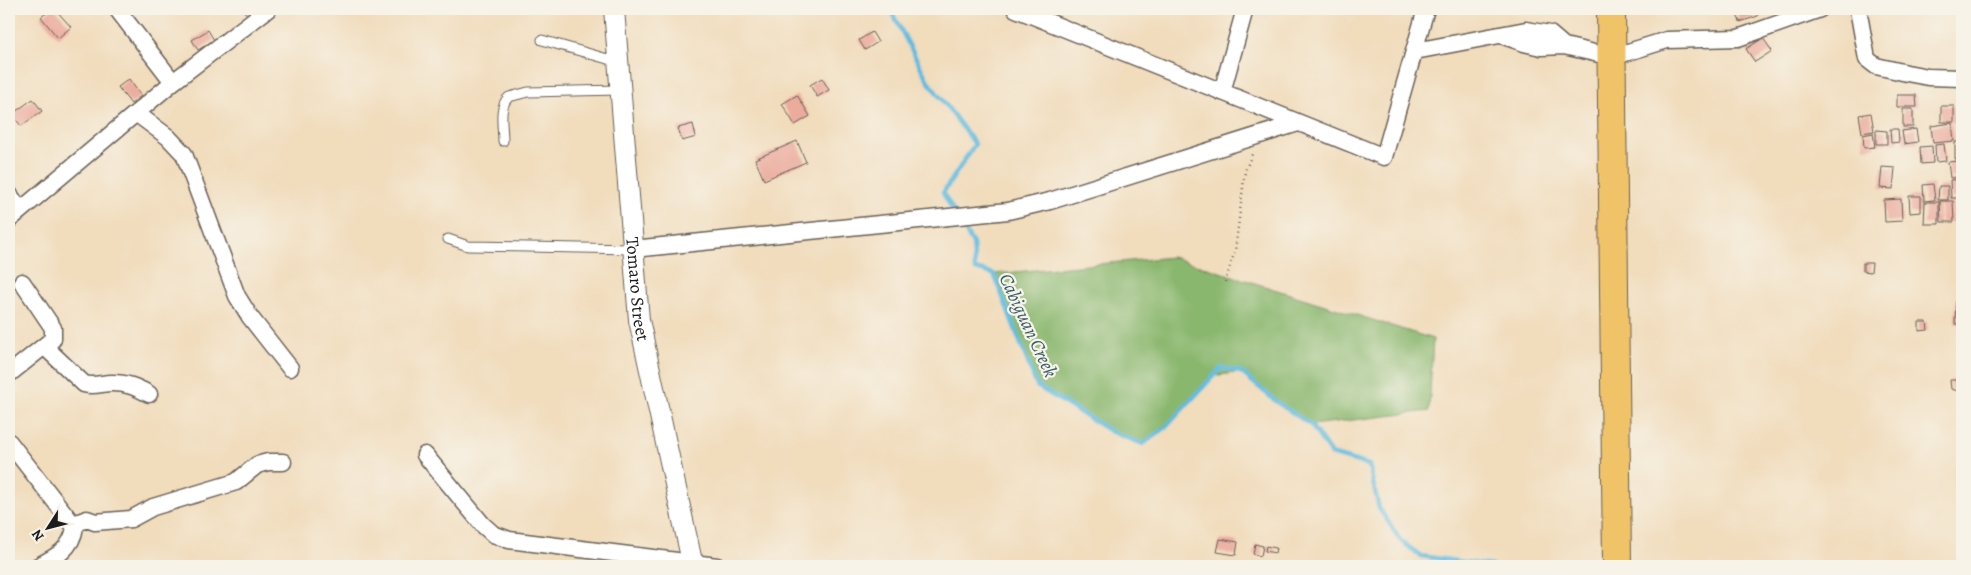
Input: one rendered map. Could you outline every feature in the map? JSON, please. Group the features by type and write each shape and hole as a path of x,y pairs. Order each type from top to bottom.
{"highway":[{"path":"1611,9 1617,56 1628,566"},
{"path":"1617,566 1617,56 1622,9"}],"street":[{"path":"117,9 173,82"},
{"path":"9,194 15,215 173,82 268,9"},
{"name":"Tomaro Street","path":"614,9 639,320 692,564"},
{"path":"1016,9 1384,157 1426,9"},
{"path":"1222,92 1245,9"},
{"path":"1415,51 1501,35 1541,47 1564,46 1617,56 1667,40 1738,38 1820,9"},
{"path":"1858,9 1867,59 1876,66 1928,77 1962,78"},
{"path":"136,114 168,137 184,154 237,296 250,317 290,368"},
{"path":"633,249 1008,211 1050,201 1298,123"},
{"path":"9,374 53,339 53,328 22,282"},
{"path":"44,346 84,384 96,386 110,383 127,384 149,394"},
{"path":"9,442 74,527"},
{"path":"425,455 483,525 493,534 508,540 717,566"},
{"path":"38,566 65,550 73,538 74,527 79,522 87,520 95,522 131,519 153,507 236,482 257,465 268,462 283,462"}],"lane":[{"path":"542,40 618,62"},
{"path":"503,141 502,110 503,104 509,96 528,92 620,90"},
{"path":"448,239 468,246 633,249"}],"path":[{"path":"1225,282 1235,251 1245,171 1260,135"}],"green space":[{"path":"1172,257 1433,339 1429,411 1311,425 1278,403 1240,372 1213,376 1165,428 1143,444 1112,432 1037,386 994,274"}],"building":[{"path":"55,9 71,27 58,38 41,17"},
{"path":"242,9 262,9 251,19"},
{"path":"1735,9 1755,9 1758,16 1740,22"},
{"path":"208,30 214,40 198,50 192,40"},
{"path":"872,32 878,42 865,50 859,40"},
{"path":"1763,38 1772,51 1755,62 1746,49"},
{"path":"822,78 829,90 817,97 810,85"},
{"path":"129,79 141,96 131,104 118,87"},
{"path":"797,95 810,116 795,125 782,104"},
{"path":"1897,95 1916,95 1917,107 1897,107"},
{"path":"33,99 42,111 21,126 12,114"},
{"path":"1941,106 1954,106 1954,122 1941,122"},
{"path":"1903,109 1913,109 1913,127 1903,127"},
{"path":"1871,113 1874,131 1862,133 1859,115"},
{"path":"1952,123 1954,141 1933,143 1931,126"},
{"path":"693,124 696,137 682,141 678,128"},
{"path":"1890,129 1898,129 1899,142 1891,143"},
{"path":"1916,129 1918,142 1904,144 1902,131"},
{"path":"1876,130 1887,131 1887,144 1876,144"},
{"path":"1873,133 1875,147 1864,148 1863,135"},
{"path":"797,141 806,162 764,180 755,159"},
{"path":"1955,142 1962,142 1962,159 1955,159"},
{"path":"1944,144 1946,161 1936,162 1935,145"},
{"path":"1932,146 1933,163 1921,164 1920,147"},
{"path":"1958,161 1960,177 1950,178 1948,162"},
{"path":"1882,167 1895,168 1893,189 1880,188"},
{"path":"1962,179 1962,198 1951,198 1950,180"},
{"path":"1933,184 1935,200 1924,201 1923,185"},
{"path":"1939,186 1948,186 1948,200 1938,200"},
{"path":"1909,196 1921,196 1921,212 1910,213"},
{"path":"1901,199 1902,221 1885,222 1884,200"},
{"path":"1940,201 1953,201 1954,222 1941,222"},
{"path":"1925,202 1939,202 1939,224 1924,224"},
{"path":"1863,263 1872,263 1871,272 1863,271"},
{"path":"1956,297 1962,297 1962,324 1955,324"},
{"path":"1919,322 1927,322 1928,330 1919,331"},
{"path":"1950,380 1962,380 1962,392 1951,389"},
{"path":"1220,539 1238,542 1236,555 1217,552"},
{"path":"1255,544 1263,546 1261,556 1253,554"},
{"path":"1266,546 1276,548 1275,553 1265,551"}],"waterway":[{"name":"Cabiguan Creek","path":"890,9 928,81 975,144 943,193 954,212"},
{"name":"Cabiguan Creek","path":"958,219 973,244 975,269 994,274 1037,386 1112,432 1143,444 1165,428 1221,368 1241,372 1278,403 1311,425 1331,454 1369,465 1379,508 1401,541 1421,556 1492,566"}]}
